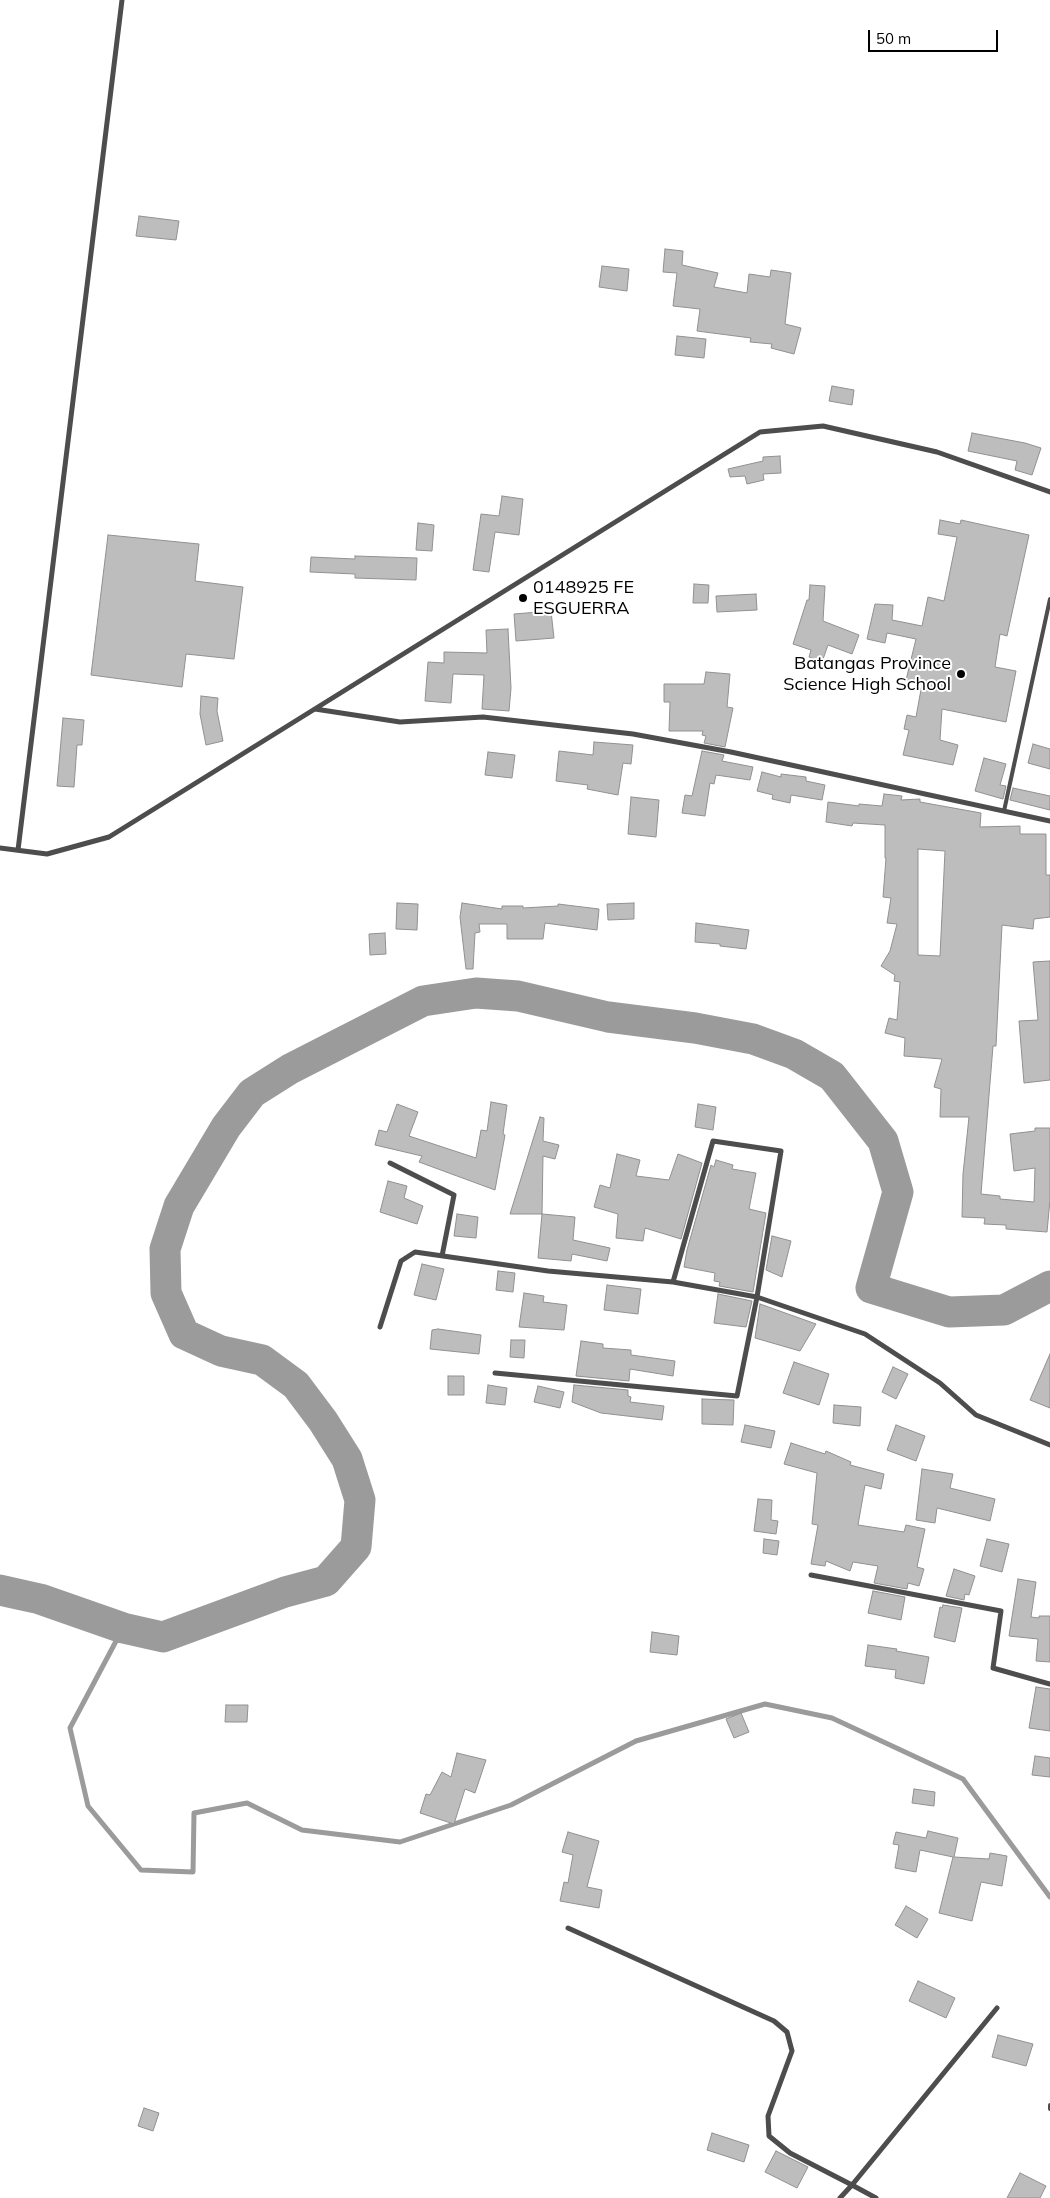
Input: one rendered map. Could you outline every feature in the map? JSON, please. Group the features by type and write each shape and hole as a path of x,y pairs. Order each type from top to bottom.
{"street":[{"path":"18,850 122,0"},
{"path":"0,848 46,854 109,837 760,432 823,426 937,452 1050,492"},
{"path":"315,709 400,722 483,717 633,734 731,752 1050,821"},
{"path":"494,1373 738,1396 758,1297 780,1152 713,1141 673,1282"},
{"path":"390,1162 454,1195 442,1256"},
{"path":"380,1327 401,1261 415,1252 548,1271 673,1282 758,1297 865,1334 940,1383 976,1415 1050,1444"},
{"path":"811,1575 1001,1611 993,1668 1050,1684"},
{"path":"568,1928 774,2020 787,2032 792,2051 768,2116 769,2136 790,2153 876,2198"},
{"path":"840,2198 998,2008"}],"lane":[{"path":"1004,811 1050,599"}],"building":[{"path":"139,216 179,221 176,240 136,236"},
{"path":"665,249 683,251 682,265 718,273 714,287 747,293 749,274 770,277 771,270 791,273 785,324 801,328 794,354 771,348 772,344 750,342 751,338 697,331 700,309 673,306 677,273 663,272"},
{"path":"602,266 629,269 627,291 599,287"},
{"path":"677,336 706,339 704,358 675,355"},
{"path":"832,386 854,390 852,405 829,401"},
{"path":"972,433 1041,448 1032,475 1015,470 1017,461 968,451"},
{"path":"780,456 781,473 763,474 764,480 747,484 745,476 730,477 728,469 763,461 763,457"},
{"path":"502,496 523,499 519,535 495,532 489,572 473,570 481,514 499,516"},
{"path":"940,520 960,524 961,520 1029,535 1007,636 1000,634 995,667 1016,671 1006,722 942,709 940,740 958,745 953,765 903,755 909,730 904,729 907,715 916,717 922,684 906,680 916,639 887,633 885,643 867,639 875,604 893,605 892,620 922,626 928,597 944,601 957,537 938,534"},
{"path":"418,523 434,525 432,551 416,550"},
{"path":"108,535 199,544 195,581 243,587 234,659 186,654 182,687 91,675"},
{"path":"355,556 417,558 416,580 355,578 355,574 310,572 311,557 355,559"},
{"path":"694,584 709,585 708,603 693,603"},
{"path":"810,585 825,586 823,621 859,635 852,654 828,645 822,662 809,657 811,650 793,644 807,600 809,600"},
{"path":"756,594 757,610 717,612 716,596"},
{"path":"551,611 554,638 516,641 514,614"},
{"path":"508,629 511,688 509,711 482,709 484,675 453,674 451,703 425,701 428,662 444,663 444,652 487,653 486,630"},
{"path":"706,672 730,674 727,707 733,708 725,747 704,743 706,736 702,735 703,731 669,731 670,702 664,702 664,684 704,684"},
{"path":"201,696 218,698 217,711 223,741 206,745 200,714"},
{"path":"63,718 84,720 82,745 77,745 74,787 57,786"},
{"path":"594,742 633,745 631,764 623,763 618,795 587,789 588,785 556,781 559,751 593,755"},
{"path":"1033,744 1050,749 1050,769 1028,763"},
{"path":"702,751 724,755 722,761 753,767 750,780 716,775 714,784 710,783 705,816 682,813 685,795 692,796"},
{"path":"488,752 515,755 512,778 485,775"},
{"path":"984,758 1006,764 1000,785 1006,786 1003,799 975,791"},
{"path":"762,772 781,777 781,774 806,777 806,781 825,785 822,800 791,795 790,803 772,799 773,795 757,791"},
{"path":"1013,788 1050,796 1050,810 1010,800"},
{"path":"884,794 902,796 901,800 920,799 920,802 981,813 980,827 1020,826 1020,834 1046,834 1046,875 1050,875 1050,917 1034,919 1033,929 1002,925 996,1046 993,1046 981,1194 1000,1196 1000,1199 1034,1202 1035,1168 1014,1171 1010,1134 1035,1131 1035,1128 1050,1128 1050,1200 1047,1232 1006,1229 1006,1225 984,1224 985,1218 962,1217 963,1174 969,1117 940,1117 941,1089 934,1087 942,1059 904,1056 905,1038 885,1033 889,1018 897,1020 900,982 894,981 895,975 881,966 890,951 897,924 887,923 891,898 883,897 886,858 885,825 853,823 852,826 826,822 828,802 859,806 859,804 882,806","holes":["918,849 945,851 940,956 918,955"]},
{"path":"631,797 659,800 656,837 628,834"},
{"path":"397,903 418,904 417,930 396,929"},
{"path":"462,903 502,909 502,906 523,906 523,908 558,906 558,904 599,909 597,930 545,923 543,939 507,939 507,924 479,924 480,932 475,933 473,969 466,969 460,917"},
{"path":"634,903 634,919 608,920 607,904"},
{"path":"696,923 749,930 746,949 695,942"},
{"path":"385,933 386,954 370,955 369,934"},
{"path":"1050,961 1050,1080 1024,1083 1019,1021 1038,1020 1033,962"},
{"path":"491,1102 507,1105 503,1134 505,1135 495,1190 419,1162 422,1156 375,1145 379,1130 387,1132 397,1104 418,1112 409,1136 476,1158 481,1130 487,1131"},
{"path":"698,1104 716,1107 713,1130 695,1127"},
{"path":"540,1117 544,1118 543,1141 559,1145 555,1159 543,1156 542,1214 510,1214"},
{"path":"617,1154 640,1160 636,1176 669,1180 678,1154 702,1163 681,1239 645,1228 643,1241 616,1238 618,1214 594,1207 600,1185 610,1188"},
{"path":"716,1160 733,1165 732,1169 756,1173 749,1209 766,1213 753,1292 719,1286 720,1282 714,1281 715,1273 684,1267 711,1165 714,1167"},
{"path":"388,1181 407,1186 404,1198 423,1206 417,1224 380,1212"},
{"path":"457,1214 478,1217 476,1238 454,1236"},
{"path":"542,1214 575,1217 573,1240 610,1248 607,1261 572,1254 571,1261 538,1258"},
{"path":"772,1236 791,1241 782,1277 766,1270"},
{"path":"422,1264 444,1269 436,1300 414,1295"},
{"path":"498,1271 515,1273 513,1292 496,1290"},
{"path":"607,1285 641,1289 638,1314 604,1310"},
{"path":"524,1293 544,1296 543,1302 567,1305 564,1330 519,1327"},
{"path":"718,1294 752,1301 746,1327 714,1323"},
{"path":"760,1304 816,1324 800,1351 755,1338"},
{"path":"438,1329 481,1335 479,1354 430,1349 432,1330"},
{"path":"511,1340 525,1340 524,1358 510,1357"},
{"path":"581,1341 603,1344 603,1348 631,1350 631,1355 675,1361 673,1376 630,1369 629,1381 576,1376"},
{"path":"1050,1354 1050,1408 1030,1400"},
{"path":"794,1362 829,1374 819,1405 783,1393"},
{"path":"893,1367 908,1374 896,1399 882,1392"},
{"path":"448,1376 464,1376 464,1395 448,1395"},
{"path":"488,1385 507,1388 505,1405 486,1403"},
{"path":"574,1385 628,1390 628,1396 631,1397 630,1402 664,1406 662,1420 601,1413 572,1402"},
{"path":"538,1386 564,1392 560,1408 534,1402"},
{"path":"702,1399 734,1400 733,1425 702,1424"},
{"path":"834,1405 861,1407 860,1426 833,1423"},
{"path":"745,1425 775,1431 771,1448 741,1442"},
{"path":"896,1425 925,1436 916,1461 887,1450"},
{"path":"791,1443 825,1454 826,1451 851,1462 850,1465 884,1474 881,1489 865,1485 858,1525 904,1532 906,1525 925,1529 917,1567 924,1569 919,1586 908,1583 907,1589 874,1583 878,1566 853,1562 850,1571 826,1561 825,1566 811,1564 818,1525 812,1524 817,1473 784,1464"},
{"path":"922,1469 953,1474 950,1488 995,1499 990,1521 937,1508 935,1523 916,1520"},
{"path":"758,1499 772,1500 771,1520 778,1521 776,1534 754,1531"},
{"path":"764,1539 779,1541 777,1555 763,1553"},
{"path":"987,1539 1009,1544 1002,1572 980,1566"},
{"path":"954,1569 975,1576 969,1595 965,1594 964,1600 946,1596"},
{"path":"1018,1579 1036,1582 1031,1617 1050,1616 1050,1662 1036,1661 1038,1639 1009,1636"},
{"path":"873,1591 905,1597 901,1620 868,1613"},
{"path":"943,1605 962,1608 955,1642 934,1637 940,1607 942,1608"},
{"path":"652,1632 679,1636 677,1655 650,1652"},
{"path":"868,1645 897,1649 896,1651 929,1657 924,1684 895,1678 896,1670 865,1666"},
{"path":"1036,1687 1050,1689 1050,1731 1029,1728"},
{"path":"226,1705 248,1705 247,1722 225,1722"},
{"path":"741,1713 749,1732 734,1738 726,1719"},
{"path":"457,1753 486,1760 475,1793 465,1789 454,1824 420,1813 426,1794 430,1795 442,1772 451,1777"},
{"path":"1035,1756 1050,1758 1050,1777 1032,1775"},
{"path":"914,1789 935,1792 934,1806 912,1803"},
{"path":"928,1831 958,1838 954,1857 989,1859 990,1853 1007,1856 1002,1886 981,1882 972,1921 939,1913 953,1857 920,1850 916,1872 895,1868 899,1845 893,1844 896,1832 926,1838"},
{"path":"568,1832 599,1841 587,1887 602,1890 599,1908 560,1901 564,1882 568,1883 573,1855 562,1852"},
{"path":"906,1906 928,1919 917,1938 895,1925"},
{"path":"918,1981 955,1998 946,2018 909,2001"},
{"path":"998,2035 1033,2044 1026,2066 992,2057"},
{"path":"144,2108 159,2113 153,2131 138,2126"},
{"path":"712,2133 749,2145 744,2162 707,2150"},
{"path":"776,2151 808,2167 797,2188 765,2172"},
{"path":"1020,2173 1046,2186 1040,2198 1007,2198"}],"waterway":[{"path":"0,1590 40,1599 123,1628 163,1637 285,1592 326,1581 356,1547 360,1500 347,1459 323,1421 296,1385 262,1360 221,1351 184,1334 166,1293 165,1249 179,1206 226,1127 252,1093 290,1069 423,1001 476,993 518,996 608,1017 695,1028 753,1039 794,1054 832,1076 883,1141 898,1192 871,1288 949,1312 1004,1310 1050,1286"},
{"path":"123,1628 70,1728 88,1806 141,1870 193,1872 194,1813 247,1803 302,1830 400,1842 511,1805 636,1741 765,1704 832,1718 963,1779 1050,1897"}],"place":[{"name":"0148925 FE ESGUERRA","path":"523,598"},
{"name":"Batangas Province Science High School","path":"961,674"}]}
